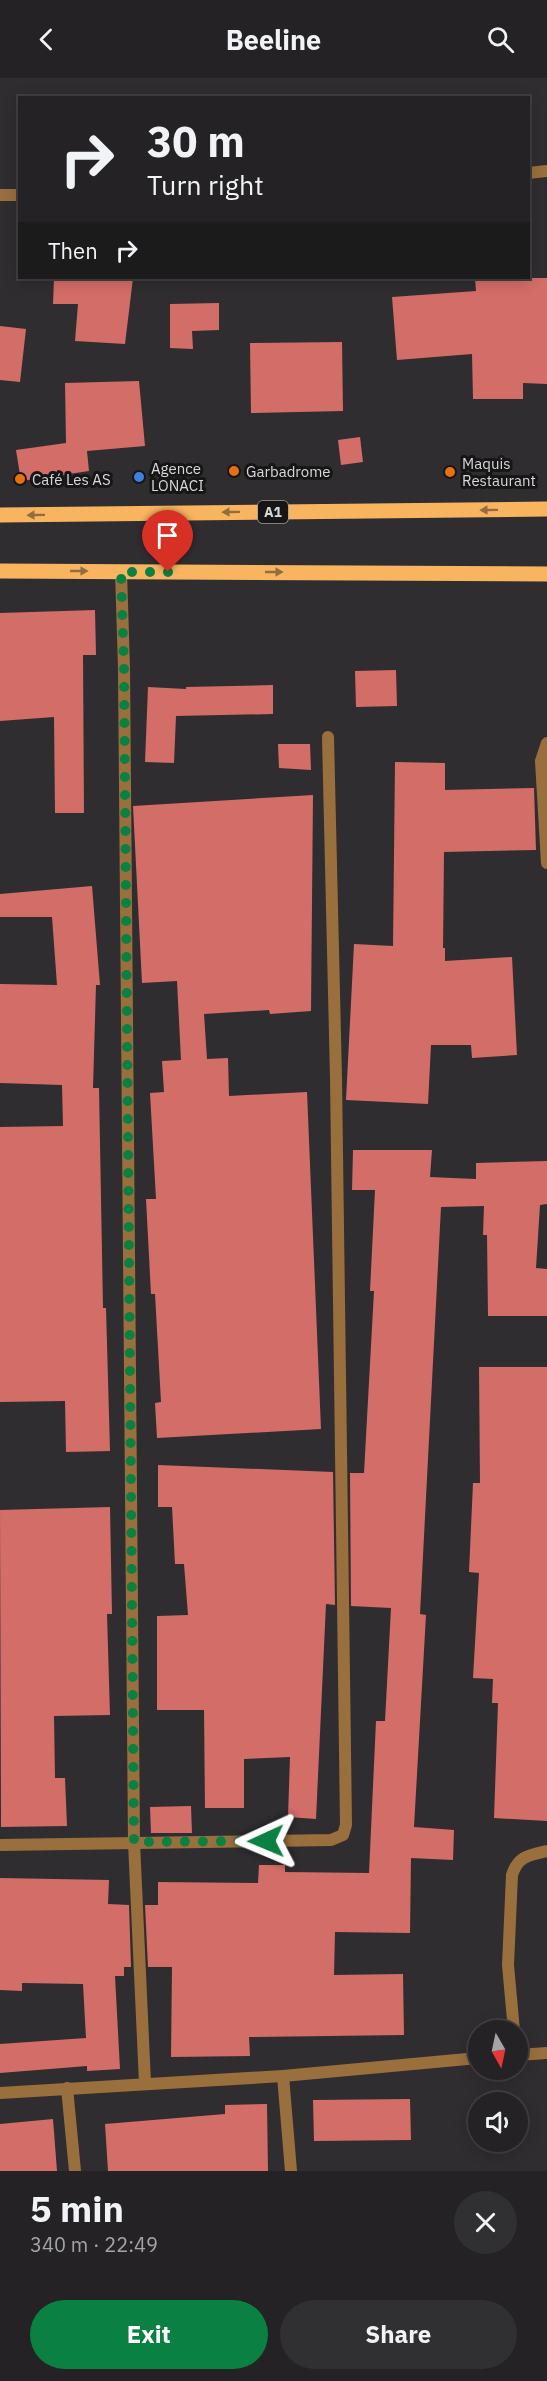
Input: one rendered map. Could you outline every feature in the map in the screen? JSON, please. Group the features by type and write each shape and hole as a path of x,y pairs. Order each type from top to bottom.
{"main road":[{"name":"A1","path":"0,515 547,509"},
{"path":"0,571 547,574"}],"street":[{"path":"530,173 547,171"},
{"path":"0,195 18,195"},
{"path":"121,572 124,668 134,1842 145,2083"},
{"path":"0,1845 331,1840 343,1835 346,1825 336,1077 328,737"},
{"path":"547,743 541,761 547,863"},
{"path":"513,2020 508,1965 512,1875 516,1863 524,1857 547,1851"},
{"path":"528,2054 547,2053"},
{"path":"0,2093 283,2076 468,2059"},
{"path":"283,2076 291,2171"},
{"path":"68,2088 75,2171"}],"building":[{"path":"547,278 547,384 523,383 523,399 473,399 472,354 397,360 392,297 476,291 475,279"},
{"path":"54,279 133,279 125,344 75,341 78,304 53,304"},
{"path":"219,303 219,330 192,331 193,349 170,348 170,304"},
{"path":"0,326 26,329 20,382 0,380"},
{"path":"342,342 343,411 251,413 250,343"},
{"path":"139,381 145,446 87,451 89,471 21,481 16,450 66,443 65,383"},
{"path":"360,437 363,462 341,465 338,440"},
{"path":"95,610 96,655 83,655 84,813 55,813 54,717 0,721 0,613"},
{"path":"396,670 397,706 356,707 355,671"},
{"path":"273,685 273,714 176,716 174,763 145,762 148,687 186,689 186,687"},
{"path":"278,744 310,744 311,770 279,768"},
{"path":"395,762 445,763 445,790 534,788 536,850 444,852 443,948 445,948 445,961 512,957 517,1055 472,1058 471,1045 431,1045 428,1104 346,1100 354,944 393,946"},
{"path":"313,795 311,1011 270,1014 269,1010 204,1014 207,1059 228,1058 229,1096 307,1092 321,1429 157,1438 155,1403 161,1402 155,1294 151,1294 146,1199 156,1199 150,1093 164,1092 162,1061 181,1060 177,981 142,983 133,806"},
{"path":"92,886 100,985 96,985 93,1088 99,1088 103,1308 106,1308 110,1451 66,1452 65,1401 0,1402 0,1127 63,1126 62,1085 0,1083 0,984 57,985 52,917 0,917 0,894"},
{"path":"353,1150 432,1150 430,1177 476,1179 476,1163 547,1161 547,1204 540,1205 536,1268 547,1269 547,1316 488,1316 487,1235 483,1235 484,1206 441,1207 420,1614 426,1615 414,1827 454,1830 453,1860 411,1858 410,1933 335,1932 334,1975 403,1974 404,2035 249,2037 250,2056 171,2057 172,1967 148,1967 145,1905 158,1905 158,1882 258,1883 259,1865 285,1865 285,1872 369,1873 376,1721 385,1721 391,1608 351,1606 350,1473 364,1473 374,1291 370,1291 375,1190 352,1190"},
{"path":"479,1367 547,1367 547,1821 494,1818 498,1703 492,1703 493,1679 473,1678 479,1573 469,1572 473,1483 480,1483"},
{"path":"158,1465 333,1472 335,1605 326,1604 316,1819 288,1817 290,1757 244,1759 244,1808 205,1808 204,1710 157,1710 157,1616 188,1615 184,1564 175,1564 172,1507 158,1507"},
{"path":"110,1507 112,1614 107,1614 110,1715 54,1716 55,1778 65,1778 67,1826 1,1827 0,1510"},
{"path":"191,1806 192,1833 151,1833 150,1807"},
{"path":"0,1878 109,1880 108,1904 129,1905 131,1967 124,1967 124,1976 115,1976 120,2069 87,2071 87,2066 0,2073 0,2044 86,2038 83,1984 22,1983 22,1991 0,1990"},
{"path":"410,2099 411,2140 314,2141 313,2100"},
{"path":"267,2104 268,2171 108,2171 105,2124 225,2114 225,2105"},
{"path":"53,2119 57,2171 0,2171 0,2124"}],"place":[{"name":"Garbadrome","path":"234,471"},
{"name":"Maquis Restaurant","path":"450,472"},
{"name":"Agence LONACI","path":"139,477"},
{"name":"Café Les AS","path":"20,479"}],"route":[{"path":"168,572 121,572 124,668 134,1842 266,1841"}]}
